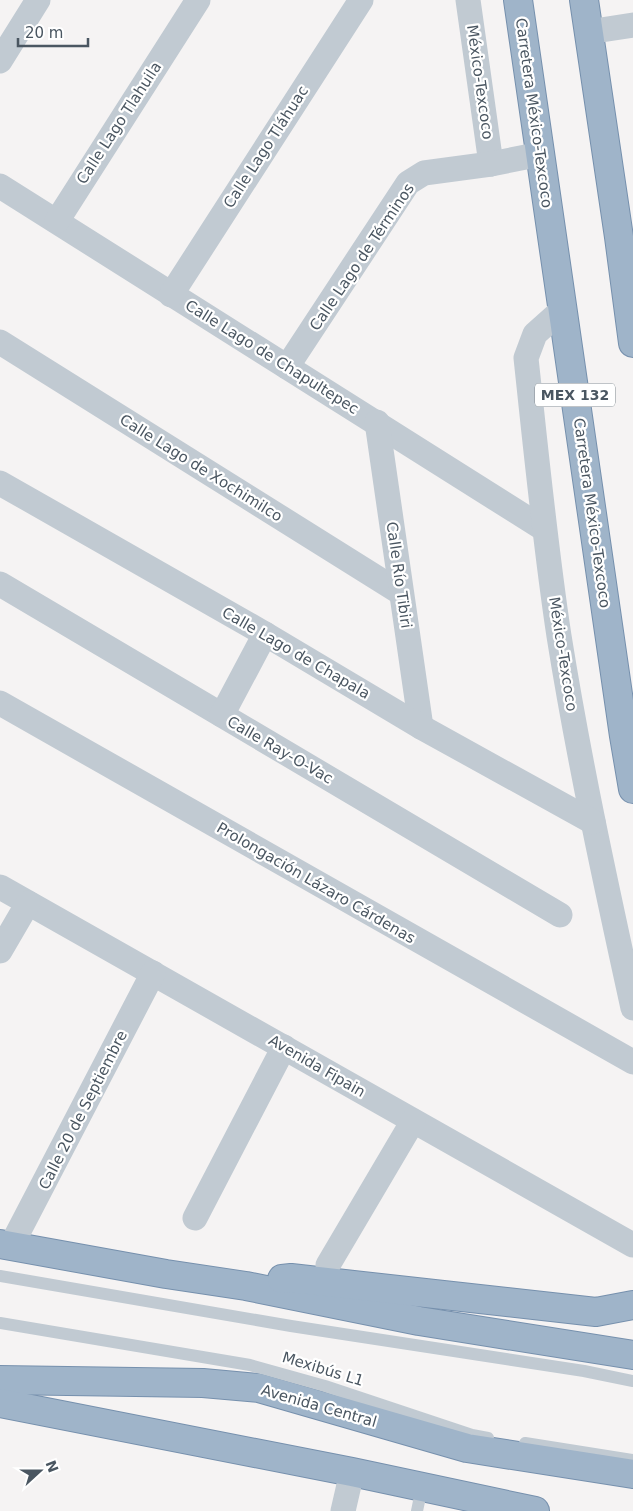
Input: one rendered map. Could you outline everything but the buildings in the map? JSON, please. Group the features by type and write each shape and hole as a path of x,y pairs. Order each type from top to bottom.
{"highway":[{"name":"Carretera México-Texcoco","path":"518,0 633,789"},
{"path":"584,0 588,32 626,236 633,343"},
{"path":"6,1245 166,1274 246,1286 419,1321 633,1355"},
{"path":"246,1286 291,1278 596,1312 633,1305"},
{"name":"Avenida Central","path":"0,1380 203,1383 259,1388 467,1448 633,1474"},
{"path":"0,1403 352,1472 420,1499 536,1511"}],"street":[{"path":"0,60 38,0"},
{"name":"Calle Lago Tlahuila","path":"57,221 198,0"},
{"name":"Calle Lago Tláhuac","path":"171,295 361,0"},
{"name":"México-Texcoco","path":"468,0 491,164"},
{"path":"588,32 633,25"},
{"name":"Calle Lago de Términos","path":"288,367 408,182 424,173 491,164 541,154"},
{"name":"Calle Lago de Chapultepec","path":"0,186 544,529"},
{"name":"México-Texcoco","path":"563,309 535,334 526,358 544,529 559,636 593,822 633,1008"},
{"name":"Calle Lago de Xochimilco","path":"0,342 401,593"},
{"name":"Calle Río Tibiri","path":"377,422 421,727"},
{"name":"Calle Lago de Chapala","path":"0,483 265,634 421,727 593,822"},
{"name":"Calle Ray-O-Vac","path":"0,584 560,914"},
{"path":"222,716 265,634"},
{"name":"Prolongación Lázaro Cárdenas","path":"0,703 633,1062"},
{"name":"Avenida Fipain","path":"0,887 633,1245"},
{"path":"0,951 28,903"},
{"name":"Calle 20 de Septiembre","path":"6,1245 153,974"},
{"path":"195,1218 284,1047"},
{"path":"328,1265 413,1120"},
{"path":"343,1511 352,1472"}],"lane":[{"path":"0,1276 291,1326 584,1371 633,1381"},
{"name":"Mexibús L1","path":"0,1322 250,1365 325,1386 472,1435 633,1460"}]}
